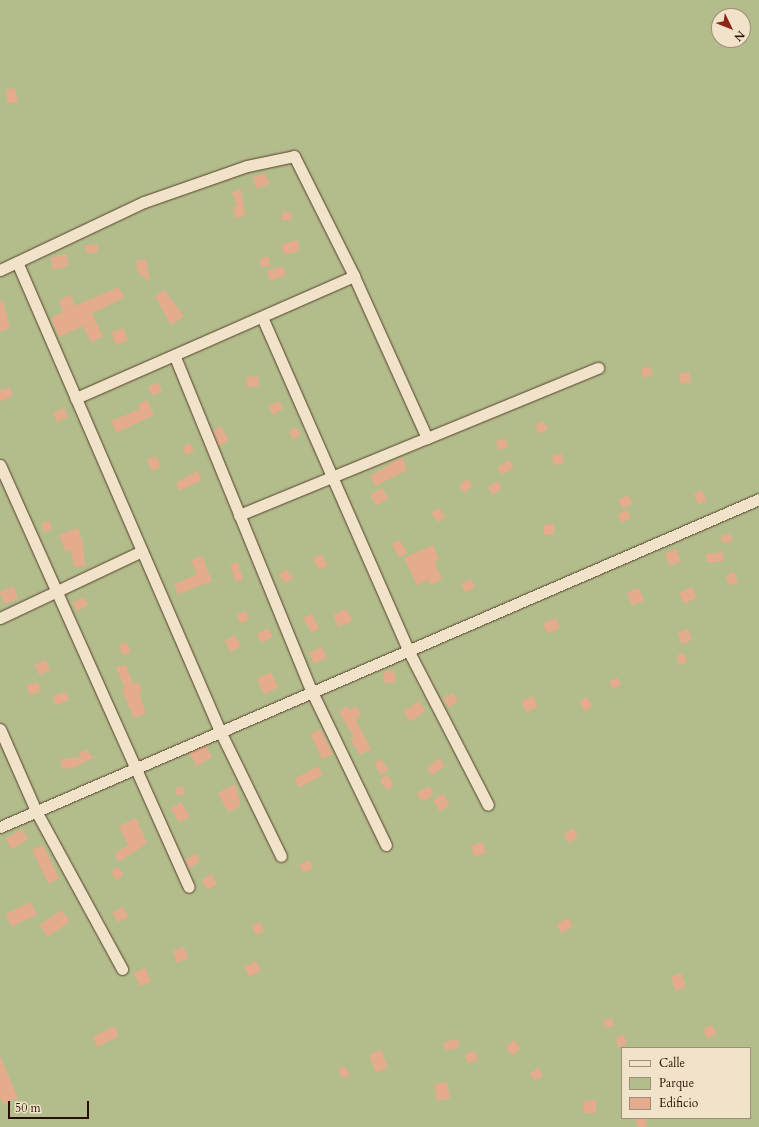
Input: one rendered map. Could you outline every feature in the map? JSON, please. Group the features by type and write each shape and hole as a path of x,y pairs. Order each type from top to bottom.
{"street":[{"path":"0,270 144,202 247,166 294,156 354,276 427,438"},
{"path":"17,262 220,731 281,856"},
{"path":"76,398 175,357 354,276"},
{"path":"262,317 408,650 488,805"},
{"path":"175,357 312,692 386,845"},
{"path":"239,515 598,368"},
{"path":"0,465 189,887"},
{"path":"0,827 759,499"},
{"path":"0,618 142,551"},
{"path":"0,729 36,811 122,969"}],"green space":[{"path":"0,0 759,0 759,1127 0,1127"}],"building":[{"path":"15,88 18,102 8,104 5,90"},
{"path":"265,173 269,184 257,189 253,177"},
{"path":"241,189 245,216 235,218 233,206 237,206 232,192"},
{"path":"282,212 292,213 291,221 281,220"},
{"path":"297,240 300,251 284,255 282,244"},
{"path":"97,244 98,252 86,253 85,245"},
{"path":"66,254 69,266 53,270 50,258"},
{"path":"269,257 270,266 261,267 260,258"},
{"path":"146,259 150,282 138,273 136,261"},
{"path":"283,266 286,276 270,281 267,271"},
{"path":"119,287 124,298 92,313 103,337 91,342 83,326 59,337 51,318 63,312 59,300 71,295 75,306"},
{"path":"164,290 184,316 171,325 155,296"},
{"path":"0,301 3,301 10,328 0,332"},
{"path":"123,328 128,340 116,345 111,333"},
{"path":"650,366 653,374 644,378 641,370"},
{"path":"689,372 691,382 681,384 679,374"},
{"path":"258,376 259,386 247,387 246,377"},
{"path":"158,382 162,391 152,396 148,386"},
{"path":"10,387 13,396 0,401 0,390"},
{"path":"147,400 154,415 116,433 111,421 140,409 138,405"},
{"path":"279,401 283,409 272,414 268,406"},
{"path":"64,408 68,417 57,422 53,413"},
{"path":"543,421 548,429 539,434 535,425"},
{"path":"221,426 229,440 219,446 213,431"},
{"path":"296,427 301,435 293,439 288,432"},
{"path":"505,438 508,446 499,450 496,442"},
{"path":"190,443 194,451 186,455 182,447"},
{"path":"561,453 564,463 554,465 551,456"},
{"path":"156,456 161,467 152,471 147,460"},
{"path":"402,457 407,470 375,486 370,476"},
{"path":"509,460 514,468 502,475 497,467"},
{"path":"197,471 202,480 179,491 176,483"},
{"path":"467,479 473,486 465,493 459,486"},
{"path":"497,481 502,488 493,495 488,487"},
{"path":"382,488 388,498 376,505 370,495"},
{"path":"702,490 707,501 699,505 694,494"},
{"path":"627,495 633,503 623,509 618,500"},
{"path":"439,508 445,517 438,522 432,513"},
{"path":"626,510 631,518 622,523 618,515"},
{"path":"50,521 52,530 43,532 41,523"},
{"path":"554,524 555,534 544,535 543,525"},
{"path":"78,528 83,544 85,566 74,567 71,549 65,551 59,535"},
{"path":"731,534 732,542 722,543 721,535"},
{"path":"400,540 407,553 399,557 392,544"},
{"path":"433,545 439,560 434,562 442,579 431,585 428,580 417,585 404,558"},
{"path":"676,549 681,561 670,566 665,554"},
{"path":"723,552 724,561 707,563 706,554"},
{"path":"321,554 328,565 319,570 313,559"},
{"path":"202,556 212,581 178,594 174,585 197,574 191,560"},
{"path":"238,562 243,579 235,582 230,564"},
{"path":"286,569 293,577 286,584 278,576"},
{"path":"734,572 738,582 730,586 726,575"},
{"path":"471,579 475,587 465,592 461,584"},
{"path":"14,587 18,599 4,604 0,592"},
{"path":"692,587 697,598 684,604 679,593"},
{"path":"639,588 644,601 632,606 627,593"},
{"path":"84,597 88,605 77,611 72,603"},
{"path":"347,609 352,621 338,627 333,615"},
{"path":"246,611 249,619 240,623 237,615"},
{"path":"312,614 319,628 312,633 303,618"},
{"path":"556,618 560,628 547,633 543,623"},
{"path":"268,628 273,637 261,643 257,634"},
{"path":"688,629 692,640 682,644 678,633"},
{"path":"235,635 241,646 231,652 225,641"},
{"path":"127,642 131,652 123,656 119,645"},
{"path":"322,647 327,658 314,664 309,653"},
{"path":"684,653 687,663 679,665 676,655"},
{"path":"46,660 50,670 39,675 35,664"},
{"path":"126,665 133,684 138,682 142,691 139,693 146,714 134,718 122,690 125,688 116,667"},
{"path":"394,670 396,682 385,684 383,672"},
{"path":"271,672 278,687 264,694 256,679"},
{"path":"618,678 621,685 613,689 609,681"},
{"path":"38,682 41,692 29,695 27,686"},
{"path":"66,692 69,701 55,705 53,696"},
{"path":"453,693 458,702 448,707 443,698"},
{"path":"533,696 538,707 526,712 521,701"},
{"path":"586,697 593,706 586,711 579,703"},
{"path":"419,701 426,711 410,722 403,712"},
{"path":"347,706 350,710 356,706 362,715 355,719 371,749 360,755 350,739 354,737 339,712"},
{"path":"320,729 333,754 322,759 311,734"},
{"path":"206,746 212,757 197,766 189,753"},
{"path":"87,749 91,756 96,756 74,768 62,769 61,759 82,757 79,753"},
{"path":"439,758 445,766 432,775 427,768"},
{"path":"382,759 388,770 380,775 374,763"},
{"path":"318,766 323,775 299,788 294,779"},
{"path":"387,775 394,785 387,790 380,780"},
{"path":"235,784 241,806 228,812 218,793"},
{"path":"183,786 185,794 177,796 175,788"},
{"path":"429,786 434,795 422,802 417,793"},
{"path":"443,794 450,805 440,811 433,800"},
{"path":"181,802 190,817 179,823 171,808"},
{"path":"136,818 147,843 119,862 114,854 128,845 119,826"},
{"path":"573,828 578,837 569,843 564,834"},
{"path":"22,829 28,839 12,849 6,839"},
{"path":"482,842 486,852 475,857 471,846"},
{"path":"43,845 59,878 48,884 32,850"},
{"path":"196,853 200,862 189,868 185,860"},
{"path":"309,860 313,868 303,873 299,865"},
{"path":"118,867 124,875 116,880 111,871"},
{"path":"211,874 217,884 208,890 202,880"},
{"path":"31,902 37,915 12,927 6,914"},
{"path":"123,907 128,917 117,922 112,912"},
{"path":"62,910 70,922 47,937 40,925"},
{"path":"568,918 573,927 561,933 557,924"},
{"path":"260,922 264,931 256,935 252,926"},
{"path":"184,947 188,958 177,962 173,951"},
{"path":"256,961 261,971 249,977 244,967"},
{"path":"145,968 151,982 140,986 134,973"},
{"path":"681,973 686,987 676,991 671,977"},
{"path":"612,1018 614,1026 605,1028 603,1020"},
{"path":"712,1025 717,1034 707,1039 703,1029"},
{"path":"114,1026 119,1036 98,1047 93,1037"},
{"path":"624,1035 627,1045 618,1047 615,1038"},
{"path":"457,1039 459,1048 445,1051 443,1042"},
{"path":"514,1040 521,1049 512,1055 505,1047"},
{"path":"381,1050 388,1068 376,1072 369,1055"},
{"path":"475,1051 478,1059 468,1063 465,1055"},
{"path":"0,1056 18,1098 3,1104 0,1097"},
{"path":"344,1066 350,1075 343,1079 338,1070"},
{"path":"539,1068 543,1076 534,1080 530,1073"},
{"path":"447,1082 450,1099 437,1101 434,1084"},
{"path":"596,1100 596,1113 584,1113 583,1101"},
{"path":"635,1119 645,1119 647,1127 638,1127"}]}
